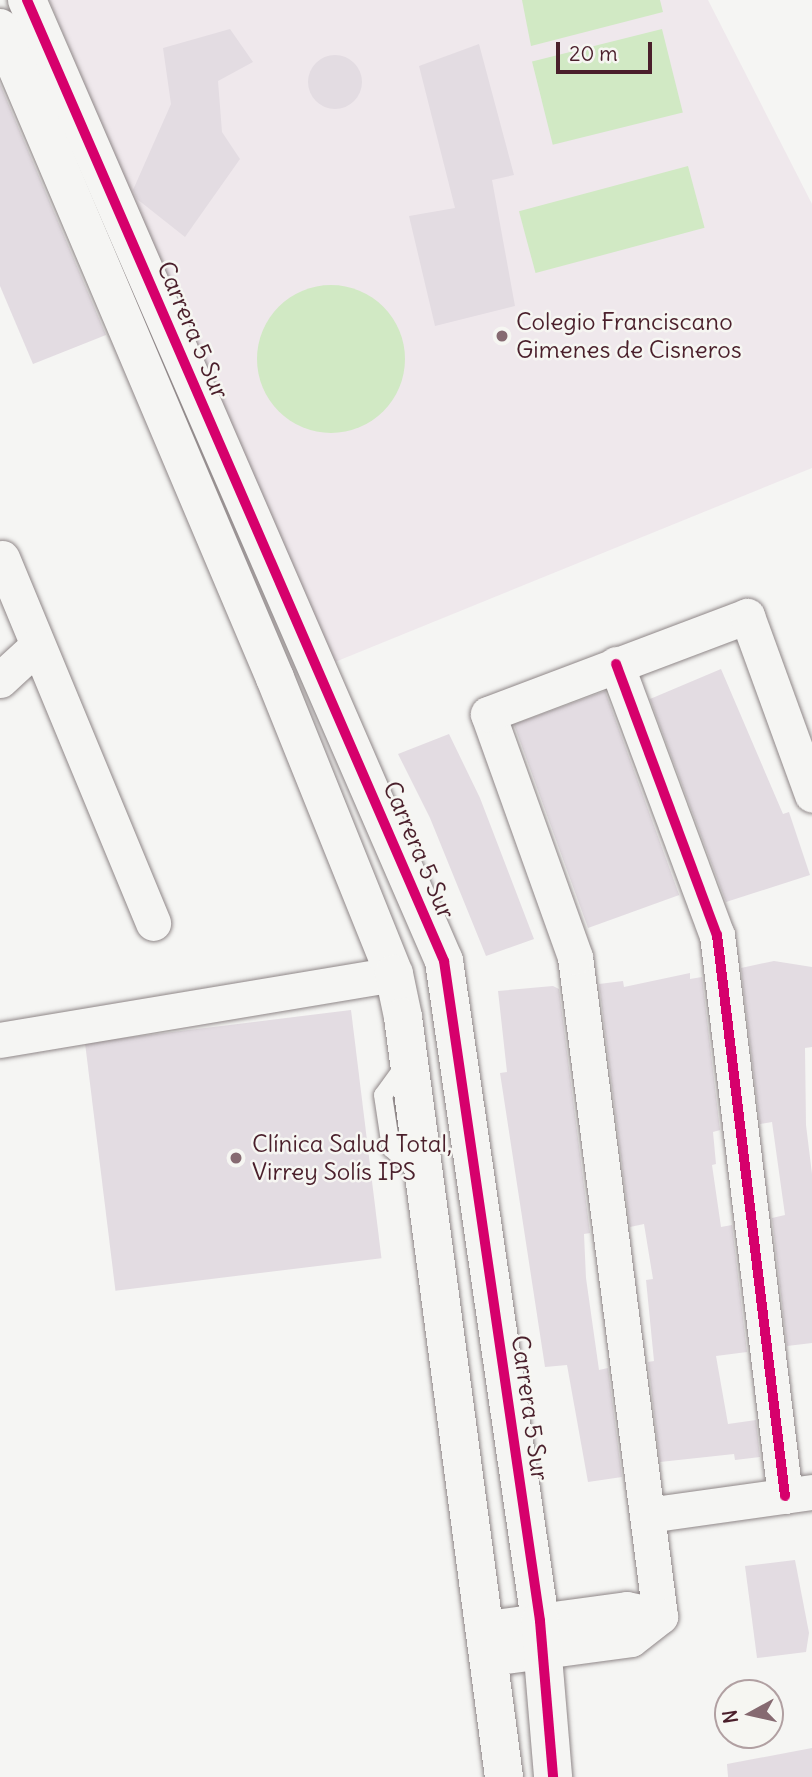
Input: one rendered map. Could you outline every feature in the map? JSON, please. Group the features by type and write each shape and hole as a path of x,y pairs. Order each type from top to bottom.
{"street":[{"name":"Carrera 5 Sur","path":"27,0 444,961 542,1636 553,1777"},
{"path":"0,28 275,678 394,974 426,1180 489,1643 504,1777"},
{"path":"2,558 153,923"},
{"path":"489,1643 542,1636 631,1639 660,1616 575,957 488,715 747,616 812,795"},
{"path":"0,680 37,646"},
{"path":"617,664 717,935 798,1494 648,1515"},
{"path":"0,1040 394,974"}],"shaded area":[{"name":"Colegio Franciscano Gimenes de Cisneros","path":"49,0 708,0 812,204 812,468 330,664"}],"green space":[{"path":"522,0 660,0 663,12 531,46"},
{"path":"662,29 683,112 553,145 532,61"},
{"path":"688,166 705,228 536,273 519,211"},
{"path":"331,285 359,291 372,297 383,307 393,318 399,331 405,359 399,387 393,400 383,411 372,421 359,427 331,433 303,427 290,421 279,411 269,400 263,387 257,359 263,331 269,318 279,307 290,297 303,291"}],"building":[{"path":"230,29 253,62 218,81 222,132 240,159 185,237 137,199 133,190 171,104 163,48"},
{"path":"479,44 514,175 492,180 515,306 435,326 409,216 455,208 419,66"},
{"path":"340,55 350,59 358,67 362,82 358,97 350,105 330,109 320,105 312,97 308,77 312,67 320,59"},
{"path":"0,84 106,335 33,364 0,286"},
{"path":"721,669 783,814 789,812 810,875 726,902 650,699"},
{"path":"605,691 679,895 588,928 514,724"},
{"path":"449,734 480,798 534,939 486,956 430,818 398,754"},
{"path":"774,961 812,967 812,1047 805,1048 806,1125 812,1174 812,1343 787,1346 772,1218 785,1215 772,1122 760,1124 741,968"},
{"path":"690,973 690,979 702,977 720,1130 713,1132 716,1164 712,1165 721,1227 732,1225 747,1352 716,1356 728,1424 756,1420 760,1457 735,1460 734,1454 660,1462 648,1362 654,1361 646,1280 653,1279 644,1224 630,1227 599,984 623,981 624,987"},
{"path":"553,986 559,989 590,1233 584,1234 586,1278 599,1370 608,1368 622,1477 588,1482 567,1365 545,1367 500,1073 507,1072 498,991"},
{"name":"Clínica Salud Total, Virrey Solís IPS","path":"351,1010 381,1258 115,1291 85,1043"},
{"path":"795,1560 809,1633 806,1652 757,1658 745,1566"},
{"path":"812,1748 812,1777 728,1777 727,1764"}],"cycle path":[{"path":"27,0 444,961 540,1621 553,1777"},
{"path":"616,664 717,935 785,1496"}],"place":[{"name":"Colegio Franciscano Gimenes de Cisneros","path":"502,336"},
{"name":"Clínica Salud Total, Virrey Solís IPS","path":"236,1158"}]}
